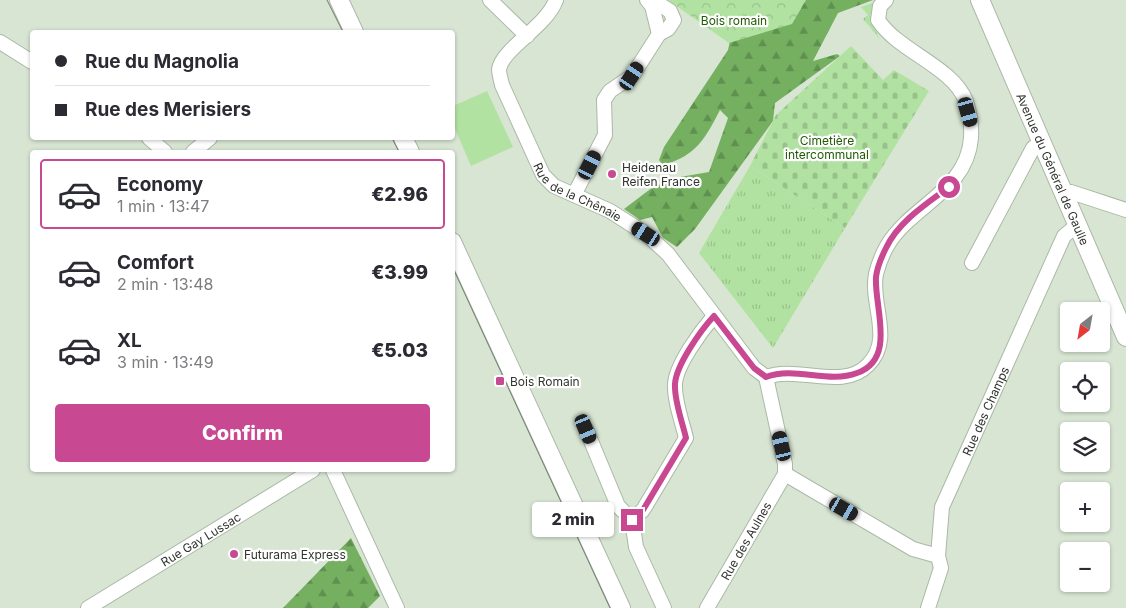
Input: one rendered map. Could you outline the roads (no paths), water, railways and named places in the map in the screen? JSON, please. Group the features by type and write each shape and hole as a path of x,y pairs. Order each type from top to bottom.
{"main road":[{"path":"339,0 353,30"},
{"name":"Avenue du Général de Gaulle","path":"980,0 1126,337"},
{"path":"455,248 621,608"}],"street":[{"path":"490,0 527,36"},
{"name":"Rue de la Chênaie","path":"556,0 540,25 506,56 499,69 502,85 544,175 554,186 610,211 646,234 668,254 754,368 766,377"},
{"path":"647,0 652,6 659,34"},
{"path":"574,195 605,135 604,100 610,91 632,76 659,34 668,29 674,20 670,11 653,0"},
{"path":"886,0 880,6 878,20 890,36 949,78 965,100 972,124 970,151 960,174 949,187 910,217 887,246 876,275 876,298 882,335 879,351 868,365 858,373 839,376 776,373 766,377 785,464 785,474 913,550 938,556"},
{"path":"0,42 30,61"},
{"path":"151,140 164,150"},
{"path":"195,150 208,140"},
{"path":"972,263 1033,148 1041,142"},
{"path":"1063,193 1071,192 1126,210"},
{"name":"Rue des Champs","path":"928,608 941,568 938,556 942,507 1064,236 1077,225"},
{"path":"632,520 643,510 686,438 674,386 676,374 704,327 714,316"},
{"path":"586,429 618,506 632,520 636,548 664,608"},
{"name":"Rue Gay Lussac","path":"88,608 310,472"},
{"path":"334,472 397,608"},
{"name":"Rue des Aulnes","path":"707,608 785,474"}],"tram line":[{"path":"327,0 342,30"},
{"path":"393,140 398,150"},
{"path":"455,272 610,608"}],"place":[{"name":"Heidenau Reifen France","path":"612,174"},
{"name":"Bois Romain","path":"500,381"},
{"name":"Futurama Express","path":"234,554"}],"park label":[{"name":"Bois romain","path":"734,20"},
{"name":"Cimetière intercommunal","path":"827,147"}]}
